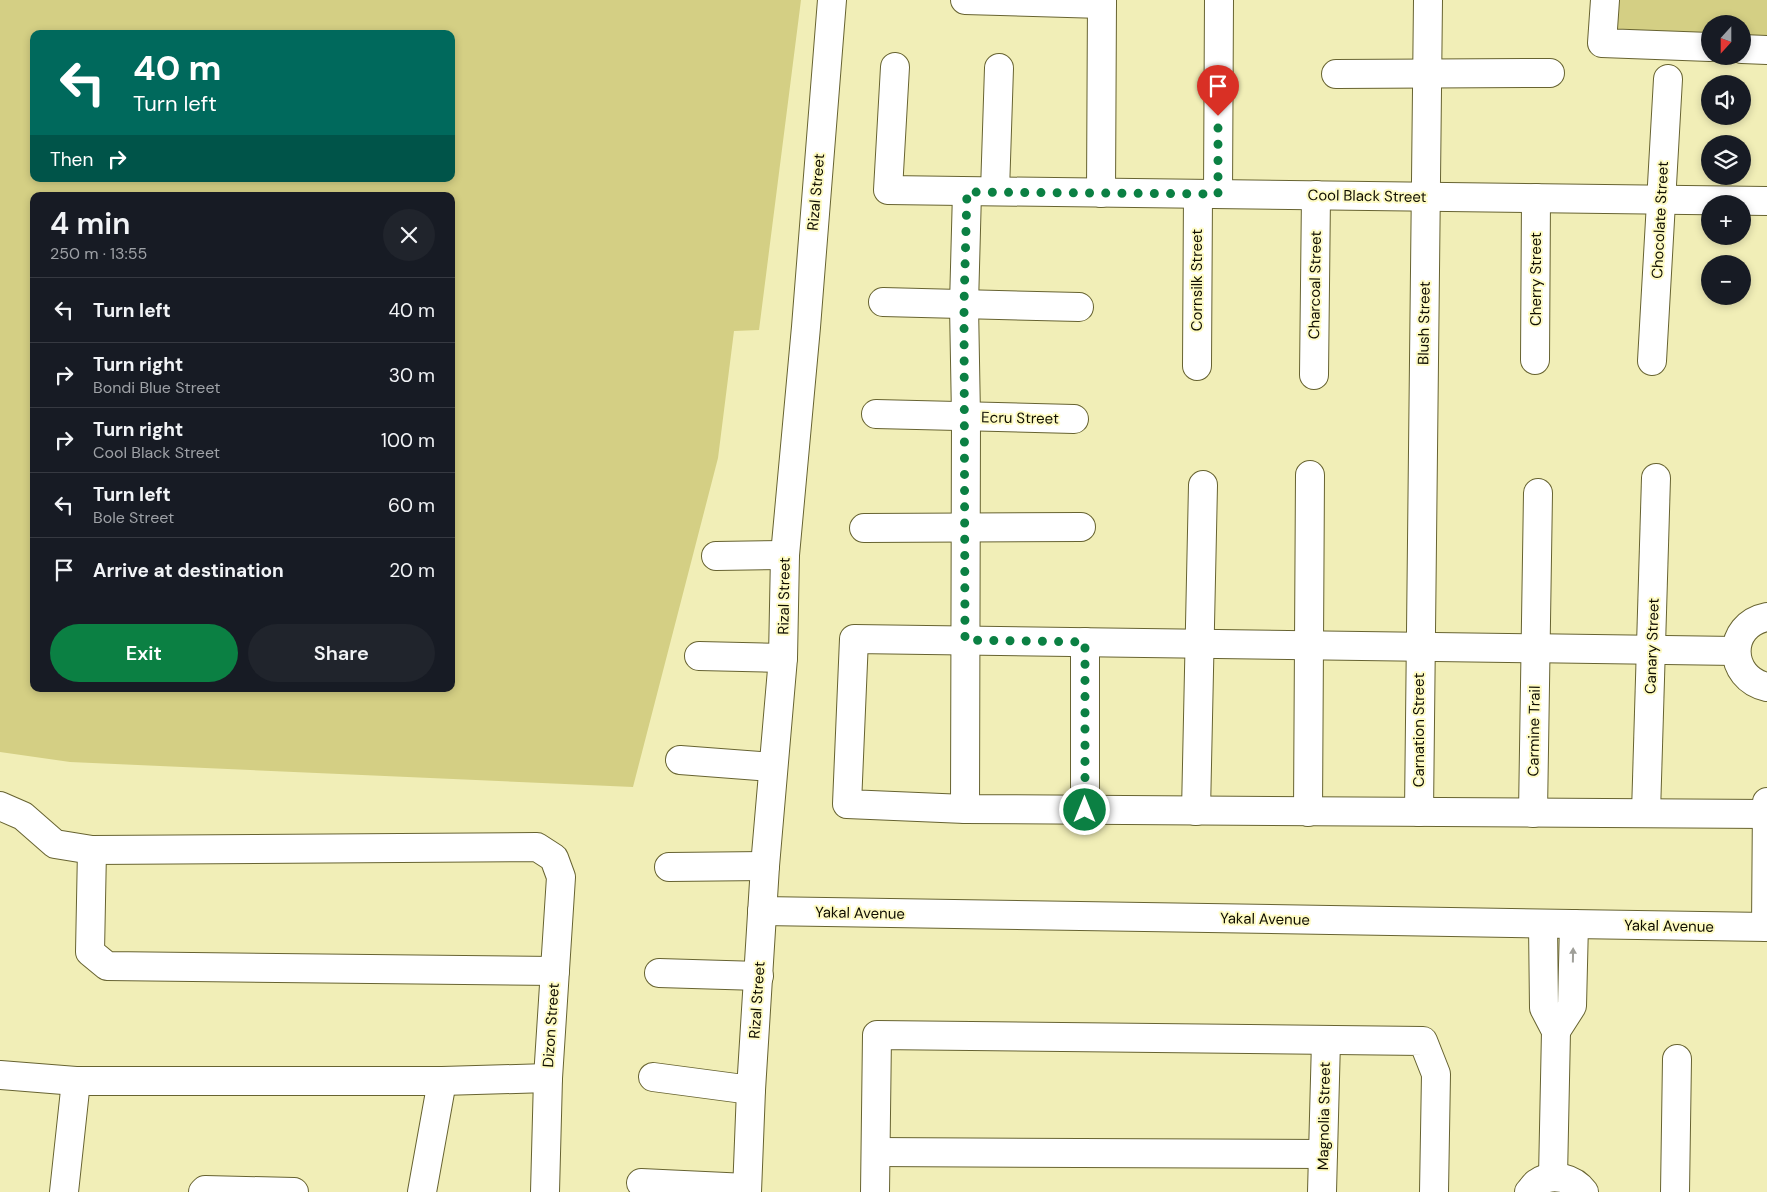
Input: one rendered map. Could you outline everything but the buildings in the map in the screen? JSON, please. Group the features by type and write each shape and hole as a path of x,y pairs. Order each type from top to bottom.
{"street":[{"name":"Rizal Street","path":"747,1190 751,1090 765,866 772,767 783,658 785,555 806,327 832,0"},
{"path":"965,0 1102,2 1101,193"},
{"name":"Cornsilk Street","path":"1197,366 1219,0"},
{"name":"Blush Street","path":"1420,647 1428,0"},
{"path":"1605,0 1602,43 1701,47"},
{"path":"1751,49 1767,50"},
{"name":"Cool Black Street","path":"895,67 888,190 1767,201"},
{"path":"995,191 999,68"},
{"path":"1336,74 1550,73"},
{"name":"Chocolate Street","path":"1652,361 1668,79"},
{"path":"965,809 966,417 964,305 967,192"},
{"name":"Charcoal Street","path":"1314,375 1316,196"},
{"name":"Cherry Street","path":"1535,360 1536,198"},
{"path":"883,302 1079,306"},
{"name":"Ecru Street","path":"876,414 1074,419"},
{"path":"1308,812 1310,475"},
{"name":"Canary Street","path":"1646,813 1656,478"},
{"path":"1196,811 1203,485"},
{"name":"Carmine Trail","path":"1533,813 1538,493"},
{"path":"864,528 1081,527"},
{"path":"716,556 785,555"},
{"path":"1767,617 1747,626 1739,638 1736,651 1742,672 1749,680 1767,687"},
{"path":"1736,651 854,639 847,804 965,809 1767,814"},
{"path":"1085,642 1085,810"},
{"name":"Carnation Street","path":"1419,812 1420,647"},
{"path":"699,656 783,658"},
{"path":"680,760 772,767"},
{"path":"1766,927 1767,802"},
{"path":"0,806 23,816 55,844 92,850 90,952 108,966 555,971"},
{"name":"Dizon Street","path":"92,850 537,847 554,858 561,877 548,1078 545,1192"},
{"path":"669,867 765,866"},
{"name":"Yakal Avenue","path":"762,911 1766,927"},
{"path":"1543,924 1544,1008 1556,1031 1553,1177"},
{"path":"1556,1031 1572,1006 1574,924"},
{"path":"659,973 759,976"},
{"path":"875,1192 878,1035 1423,1041 1436,1074 1434,1192"},
{"name":"Magnolia Street","path":"1322,1192 1326,1041"},
{"path":"1675,1192 1677,1059"},
{"path":"0,1076 76,1080 442,1081 548,1078"},
{"path":"653,1078 751,1090"},
{"path":"64,1192 76,1080"},
{"path":"422,1192 442,1081"},
{"path":"876,1152 1323,1154"},
{"path":"1529,1192 1538,1182 1553,1177 1570,1180 1584,1192"},
{"path":"641,1183 747,1190"},
{"path":"203,1192 205,1190 294,1192"}],"shaded area":[{"path":"0,0 801,0 759,330 734,331 718,458 633,787 70,762 0,752"},
{"path":"1597,0 1767,0 1767,64 1751,63 1751,15 1701,15 1701,60 1592,54"}],"route":[{"path":"1085,810 1085,642 965,640 966,417 964,305 967,192 1218,194 1218,116"}]}
